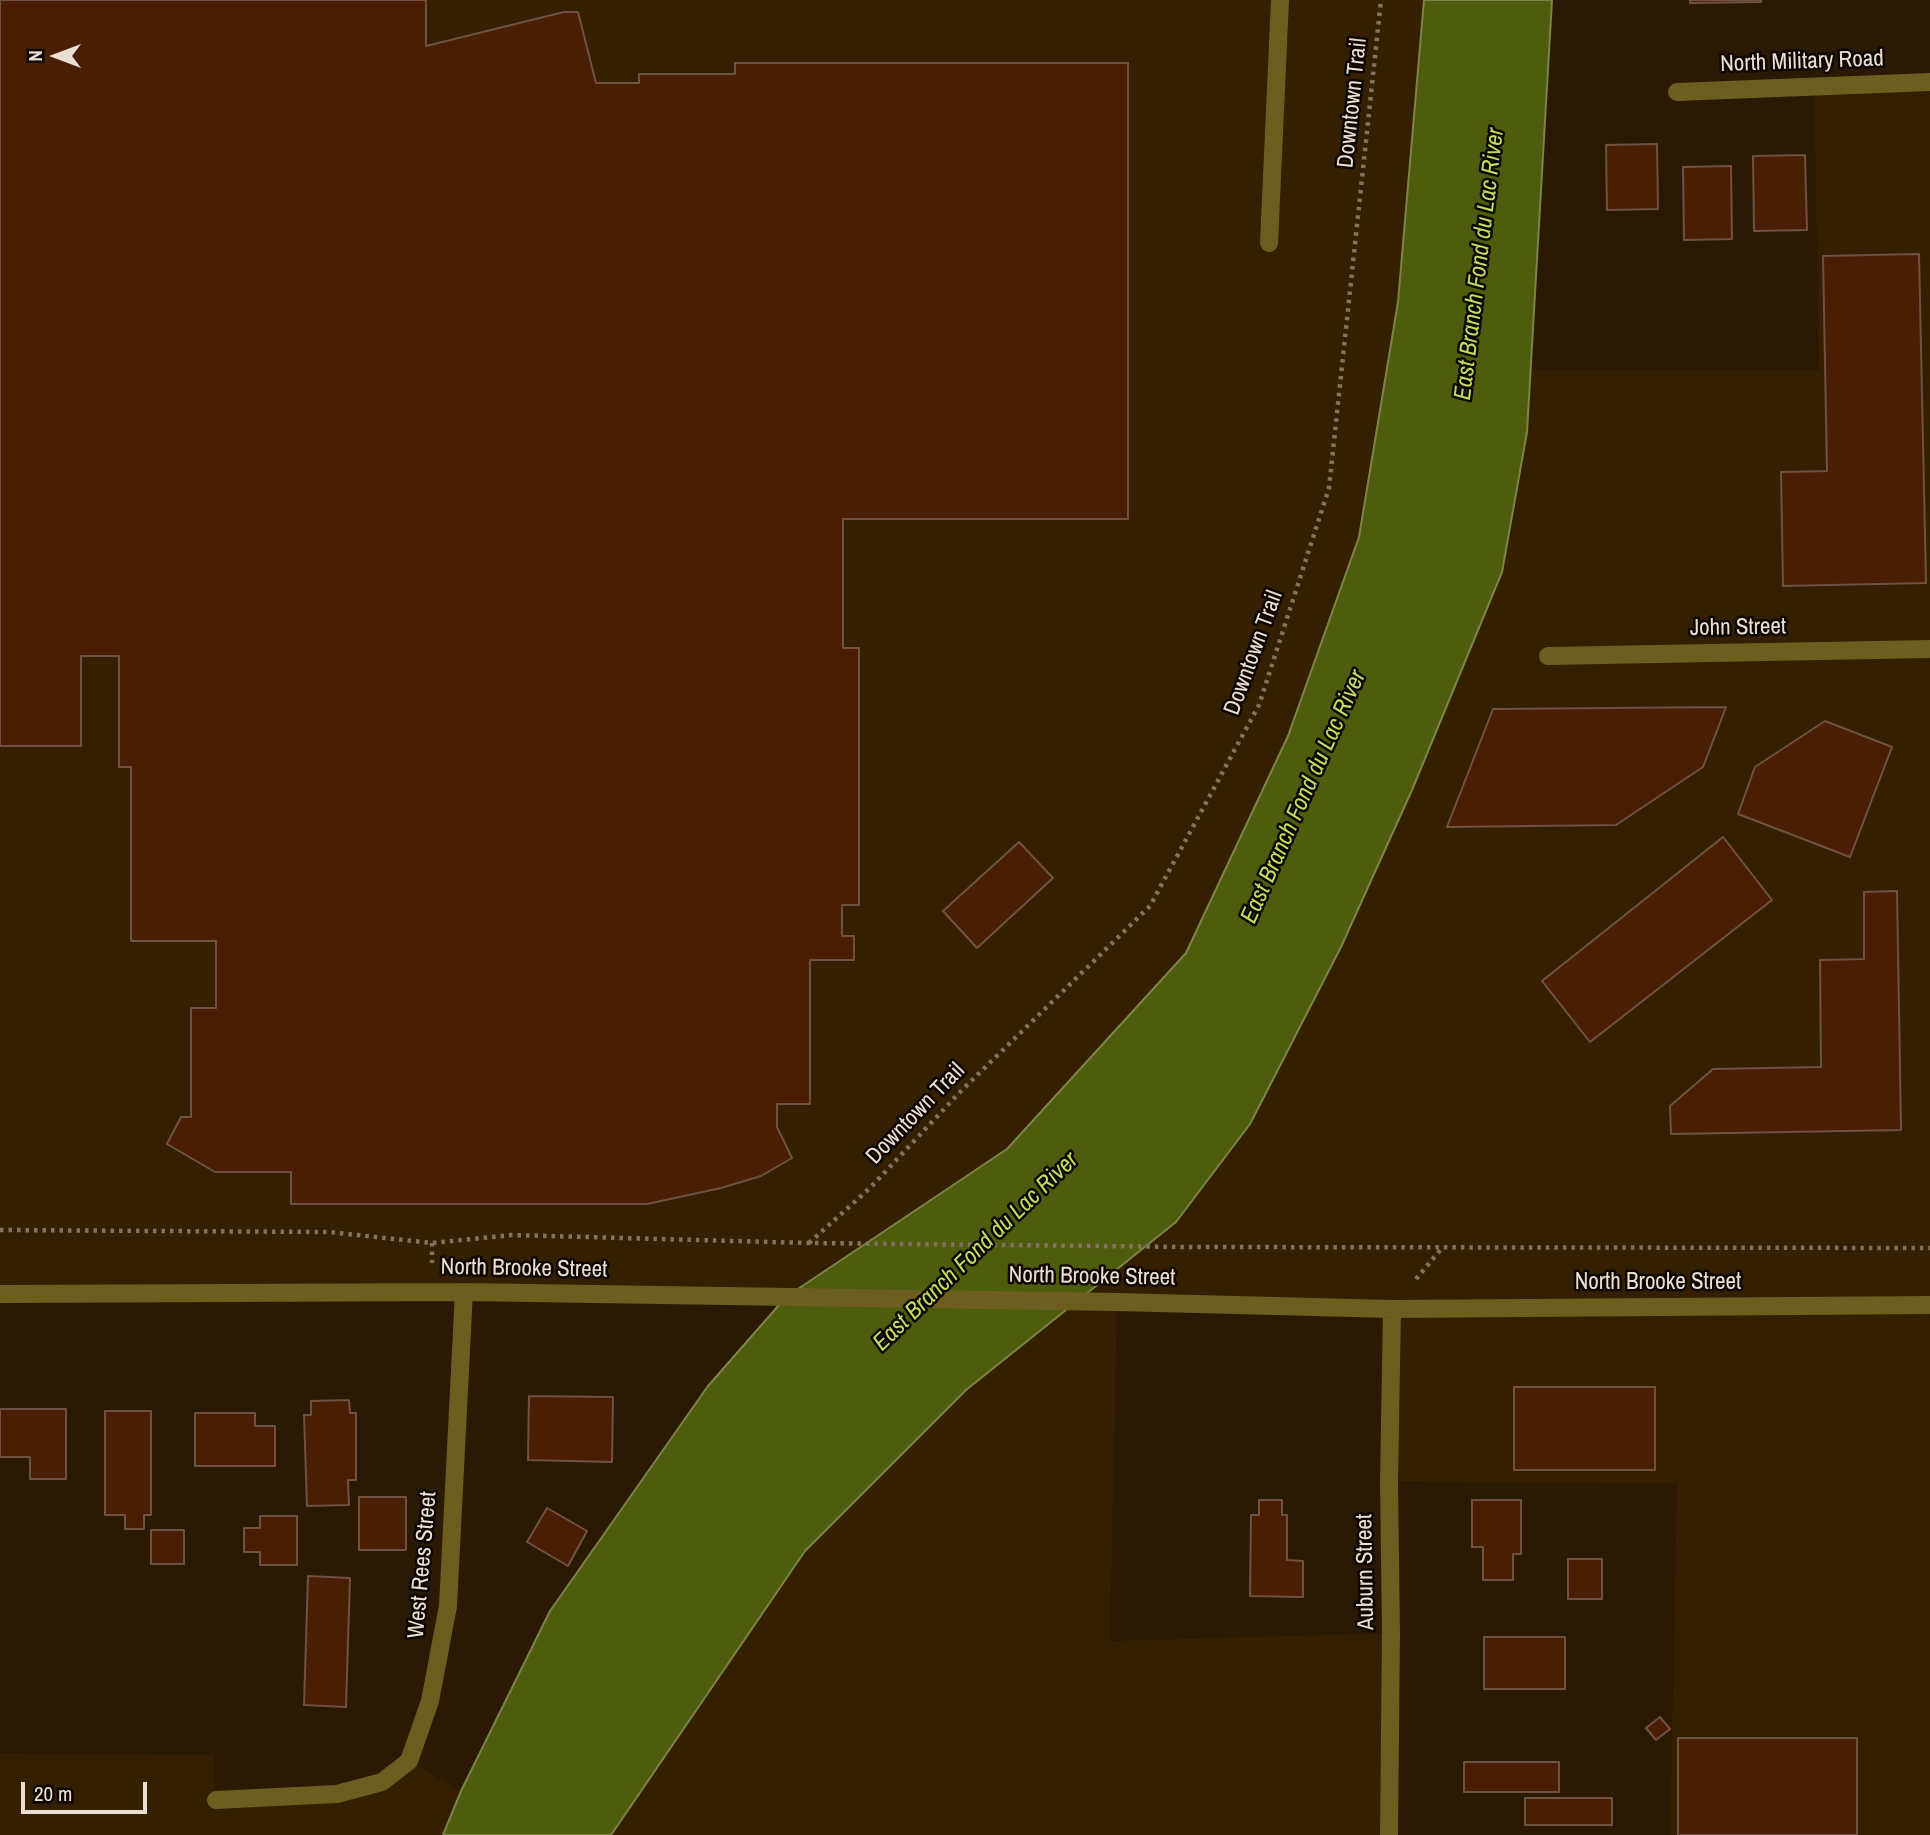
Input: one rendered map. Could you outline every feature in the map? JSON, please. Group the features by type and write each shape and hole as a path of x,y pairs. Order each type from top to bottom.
{"street":[{"path":"1269,243 1280,0"},
{"name":"North Military Road","path":"1676,92 1930,82"},
{"name":"John Street","path":"1548,656 1930,649"},
{"name":"North Brooke Street","path":"0,1294 464,1292 1392,1309 1930,1305"},
{"name":"West Rees Street","path":"216,1800 337,1794 382,1782 409,1761 430,1700 448,1606 464,1292"},
{"name":"Auburn Street","path":"1389,1835 1392,1309"}],"path":[{"name":"Downtown Trail","path":"808,1243 870,1188 961,1091 1150,906 1259,705 1329,488 1381,0"},
{"path":"0,1230 329,1232 432,1243 512,1235 808,1243 1190,1247 1930,1248"}],"shaded area":[{"path":"0,0 1424,0 1398,302 1359,537 1288,736 1186,953 1007,1149 786,1297 0,1294"},
{"path":"1930,82 1930,1835 1670,1835 1677,1483 1389,1482 1392,1309 1117,1302 1110,1641 1391,1633 1389,1835 611,1835 805,1551 966,1390 1250,1124 1341,947 1412,790 1502,572 1527,432 1530,370 1819,370 1814,86"},
{"path":"0,1753 214,1755 216,1800 337,1794 409,1761 461,1791 443,1835 0,1835"}],"water":[{"name":"East Branch Fond du Lac River","path":"1424,0 1552,0 1527,432 1502,572 1412,790 1341,947 1250,1124 1176,1222 966,1390 805,1551 611,1835 443,1835 461,1791 550,1611 708,1386 786,1297 1007,1149 1186,953 1288,736 1359,537 1398,302"}],"building":[{"path":"0,0 426,0 426,46 564,12 578,12 596,83 639,83 639,74 735,74 735,63 1128,63 1128,519 843,519 843,648 859,648 859,905 842,905 842,936 854,936 854,960 810,960 810,1104 777,1104 777,1127 792,1158 761,1176 721,1188 647,1204 291,1204 291,1172 215,1172 167,1144 181,1117 191,1117 191,1008 216,1008 216,941 131,941 131,767 119,767 119,656 81,656 81,746 0,746"},
{"path":"1690,0 1761,0 1761,2 1690,3"},
{"path":"1657,144 1658,209 1607,210 1606,145"},
{"path":"1805,155 1807,230 1754,231 1753,156"},
{"path":"1731,166 1732,239 1684,240 1683,167"},
{"path":"1919,254 1926,583 1783,586 1781,472 1827,471 1823,256"},
{"path":"1726,707 1703,767 1616,825 1447,827 1493,709"},
{"path":"1825,721 1892,747 1850,857 1738,814 1755,767"},
{"path":"1723,837 1772,900 1590,1042 1542,981"},
{"path":"1019,842 1053,878 977,948 943,911"},
{"path":"1897,891 1901,1130 1671,1134 1670,1106 1713,1069 1821,1067 1820,960 1864,959 1864,892"},
{"path":"1514,1387 1655,1387 1655,1470 1514,1470"},
{"path":"529,1396 613,1397 612,1462 528,1460"},
{"path":"349,1400 350,1413 356,1413 356,1480 348,1480 349,1505 307,1506 304,1415 311,1415 311,1401"},
{"path":"0,1409 66,1409 66,1479 30,1479 30,1457 0,1457"},
{"path":"105,1411 151,1411 151,1515 144,1515 144,1529 125,1529 125,1515 105,1515"},
{"path":"195,1413 255,1413 255,1426 275,1426 275,1466 195,1466"},
{"path":"359,1497 406,1497 406,1550 359,1550"},
{"path":"1259,1500 1282,1500 1282,1515 1287,1515 1287,1560 1303,1561 1303,1597 1250,1596 1251,1515 1259,1515"},
{"path":"1472,1500 1521,1500 1521,1554 1513,1554 1513,1580 1483,1580 1483,1547 1472,1547"},
{"path":"547,1508 587,1531 568,1566 527,1542"},
{"path":"260,1516 297,1516 297,1565 260,1565 260,1552 244,1552 244,1528 260,1528"},
{"path":"151,1530 184,1530 184,1564 151,1564"},
{"path":"1568,1559 1602,1559 1602,1599 1568,1599"},
{"path":"308,1576 350,1578 346,1707 304,1705"},
{"path":"1484,1637 1565,1637 1565,1689 1484,1689"},
{"path":"1660,1717 1670,1729 1656,1740 1646,1728"},
{"path":"1678,1738 1857,1738 1857,1835 1678,1835"},
{"path":"1464,1762 1559,1762 1559,1792 1464,1792"},
{"path":"1525,1798 1612,1798 1612,1825 1525,1825"}]}
